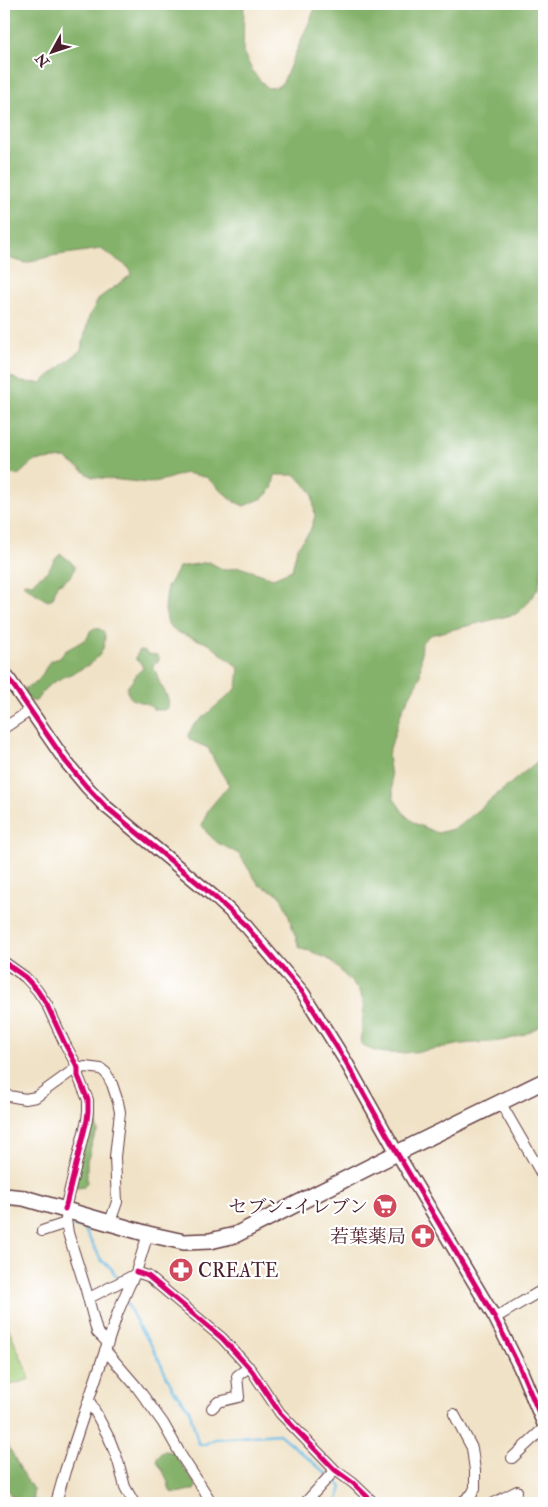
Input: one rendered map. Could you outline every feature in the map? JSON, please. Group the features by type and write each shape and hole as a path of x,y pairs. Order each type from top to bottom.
{"main road":[{"path":"4,1196 24,1198 66,1214 110,1222 148,1234 184,1242 210,1241 235,1235 544,1081"}],"street":[{"path":"4,672 66,762 86,786 105,806 217,899 246,926 303,993 322,1022 494,1318 520,1368 544,1426 512,1458"},
{"path":"4,728 31,710"},
{"path":"4,962 25,977 47,1005 78,1068 78,1076 88,1100 88,1112 66,1214 70,1239 89,1298 97,1332 163,1423 182,1457 212,1503"},
{"path":"4,1095 25,1099 36,1097 78,1068 93,1067 101,1069 106,1073 112,1084 120,1112 114,1157 117,1202 110,1222"},
{"path":"500,1102 544,1178"},
{"path":"42,1231 66,1214"},
{"path":"56,1503 118,1312 135,1274 148,1234"},
{"path":"89,1298 135,1274 148,1276 222,1338 249,1367 280,1413 335,1470 354,1483 374,1503"},
{"path":"494,1318 544,1290"},
{"path":"212,1408 218,1402 239,1397 237,1376 249,1367"},
{"path":"89,1400 109,1438 125,1487 134,1503"},
{"path":"454,1414 472,1448 476,1471 475,1488 472,1494 462,1503"},
{"path":"305,1503 335,1470"},
{"path":"494,1503 517,1491"}],"green space":[{"path":"4,4 244,4 243,52 253,72 267,88 277,87 283,82 317,4 544,4 544,554 539,587 526,605 516,614 430,635 422,642 420,677 402,710 388,755 394,799 405,815 416,824 438,833 456,828 544,756 544,1023 529,1032 501,1041 463,1044 425,1051 384,1053 362,1045 364,1006 360,991 330,960 299,947 286,908 279,894 259,885 239,854 218,843 207,833 202,825 208,810 229,785 208,748 190,740 188,735 193,726 237,688 239,668 209,644 177,632 168,624 165,610 167,587 179,567 209,562 224,570 239,567 273,578 292,570 297,548 310,531 315,516 312,493 296,475 275,475 272,489 263,498 244,506 233,501 206,477 185,473 149,483 92,477 65,458 34,461 17,476 4,469 4,373 21,382 41,383 81,350 89,317 99,298 131,275 128,267 101,249 51,256 26,263 4,257"},
{"path":"61,554 75,567 71,576 57,585 53,598 48,601 23,584 33,584"},
{"path":"95,628 102,631 105,637 99,656 84,668 48,686 36,701 31,701 25,696 25,688 38,681 50,661 60,658 65,651 88,637 90,631"},
{"path":"140,650 145,651 147,654 157,655 159,660 153,665 154,670 168,698 168,708 163,710 153,709 145,703 133,700 128,693 127,687 143,668 140,662 136,660"},
{"path":"94,1115 98,1131 87,1160 87,1182 84,1187 78,1188 75,1187 90,1118"},
{"path":"4,1317 30,1379 4,1387"},
{"path":"4,1426 8,1445 33,1489 33,1497 36,1503 15,1503 8,1490 4,1478"},
{"path":"165,1451 173,1452 196,1486 194,1490 176,1493 170,1491 166,1477 157,1462 160,1454"}],"waterway":[{"path":"74,1227 83,1227 102,1261 111,1268 118,1279"},
{"path":"127,1303 140,1329 152,1346 173,1389 189,1409 198,1442 201,1445 215,1439 279,1434 328,1475"},
{"path":"333,1478 342,1487 337,1503"}],"cycle path":[{"path":"4,672 66,762 86,786 105,806 217,899 246,926 303,993 346,1062 397,1153 495,1318 520,1368 544,1425"},
{"path":"4,962 25,977 47,1005 78,1068 78,1076 88,1100 87,1120 65,1209"},
{"path":"136,1272 148,1276 222,1338 252,1371 280,1413 335,1470 353,1483 374,1503"}],"place":[{"name":"セブン-イレブン","path":"385,1206"},
{"name":"若葉薬局","path":"423,1236"},
{"name":"CREATE","path":"181,1270"}]}
